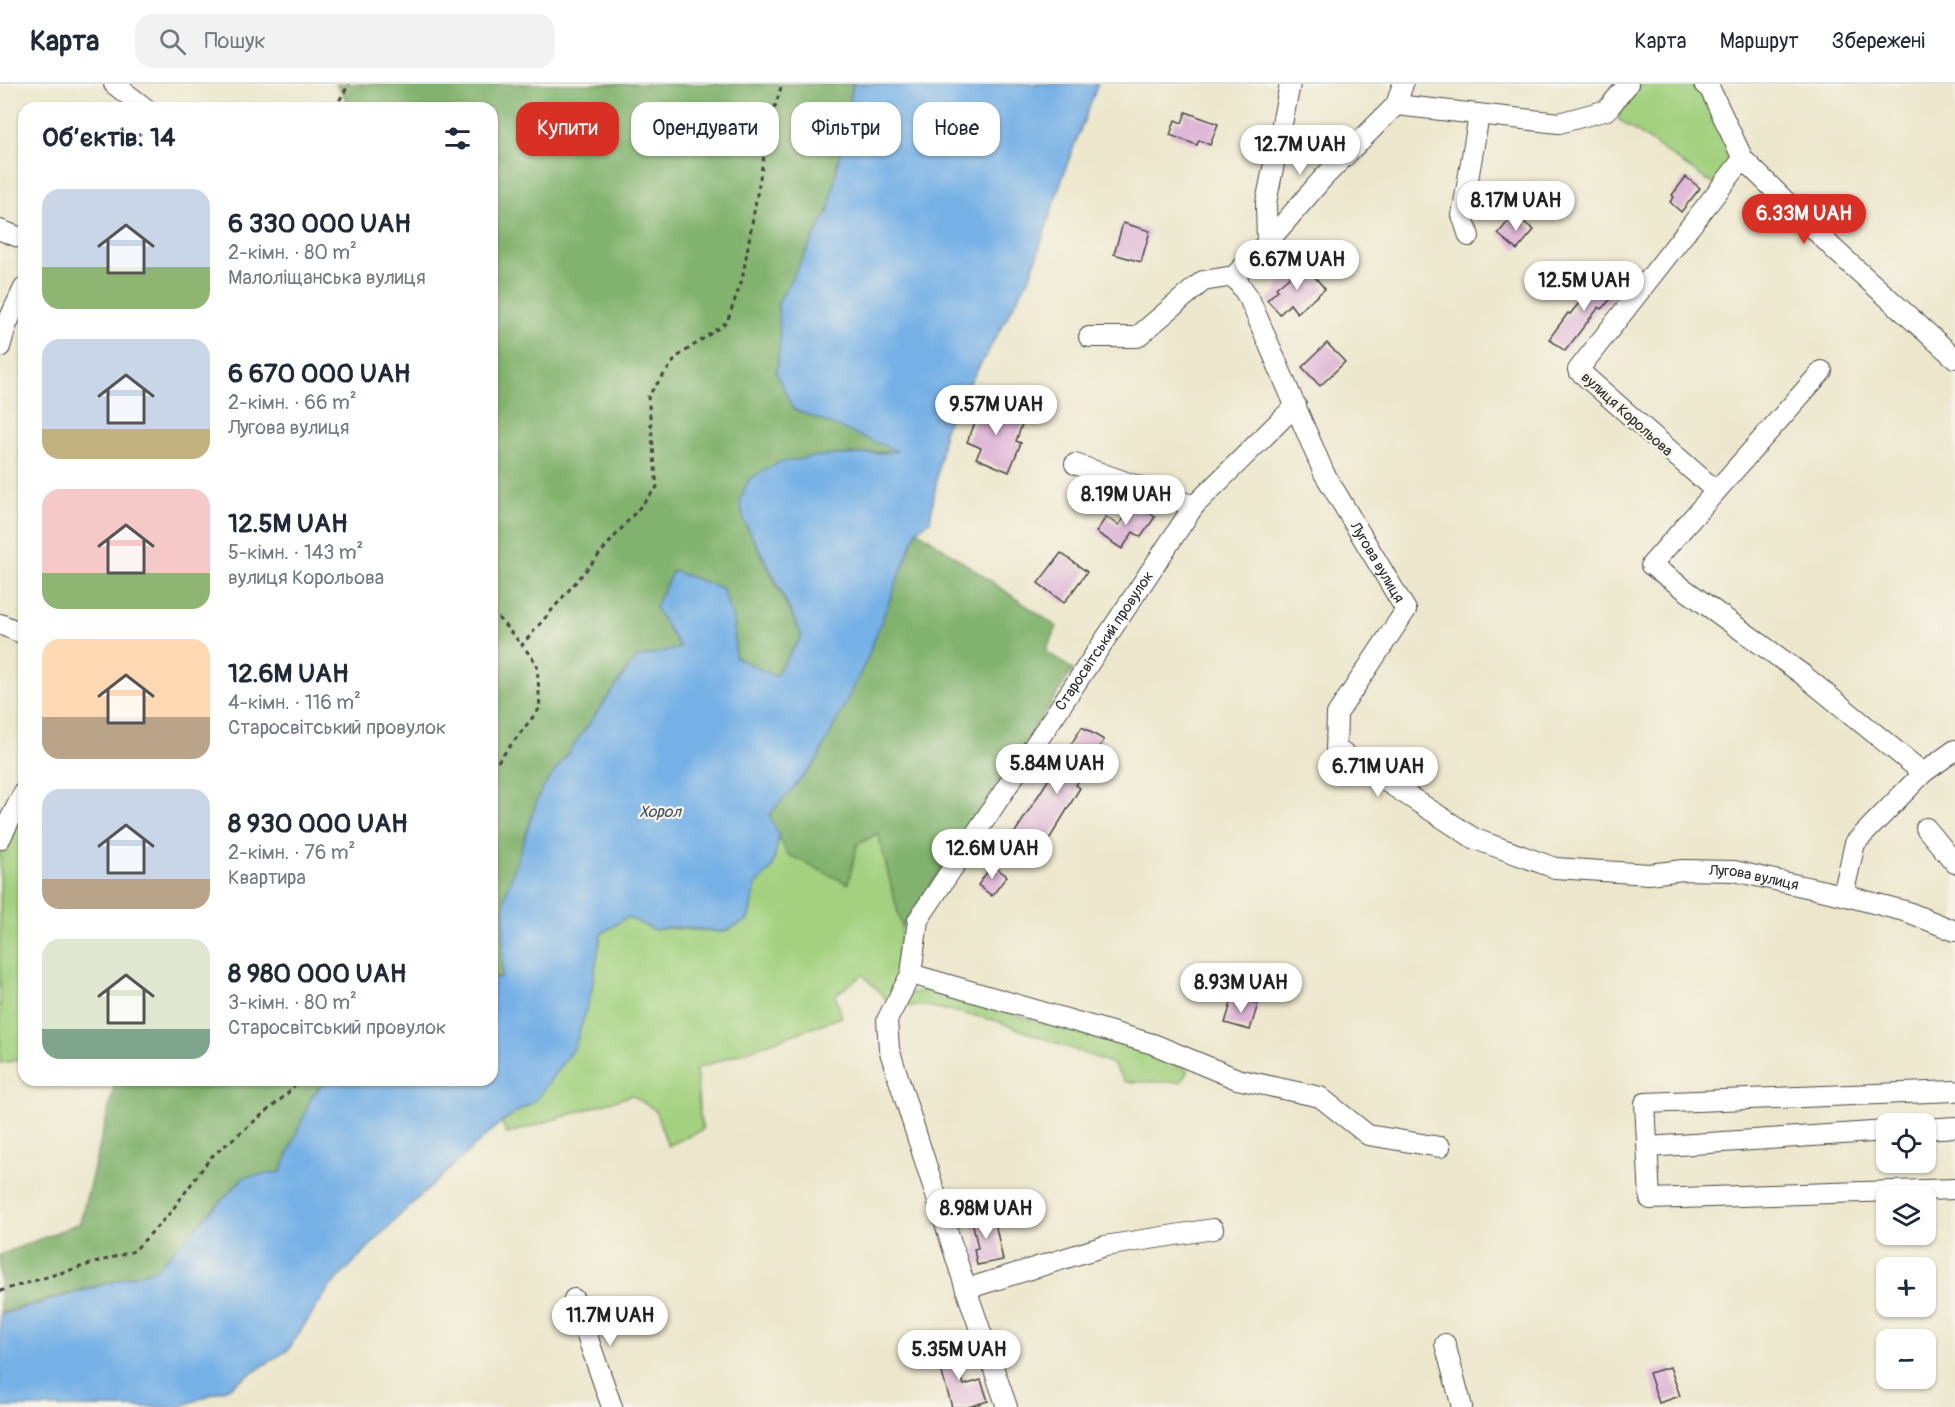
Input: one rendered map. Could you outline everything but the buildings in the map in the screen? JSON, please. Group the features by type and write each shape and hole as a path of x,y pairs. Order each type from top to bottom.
{"street":[{"path":"114,84 137,102"},
{"path":"1267,243 1266,203 1290,84"},
{"path":"1089,337 1137,337 1203,281 1234,276 1267,243 1324,177 1396,105 1403,84"},
{"path":"1396,105 1479,116 1559,123 1607,110 1628,84"},
{"path":"1704,84 1710,89 1743,159 1836,251 1955,358"},
{"path":"1469,236 1462,215 1479,116"},
{"name":"вулиця Корольова","path":"1716,491 1578,370 1743,159"},
{"path":"0,230 18,237"},
{"name":"Лугова вулиця","path":"1234,276 1249,298 1324,473 1406,610 1337,714 1336,749 1475,839 1555,868 1649,874 1683,870 1734,871 1908,912 1955,931"},
{"path":"0,347 6,326 18,301"},
{"path":"1822,371 1651,565 1802,674 1923,773"},
{"name":"Старосвітський провулок","path":"1007,1407 966,1289 889,1049 887,1020 910,974 918,920 1194,506 1296,405"},
{"path":"1075,464 1194,506"},
{"path":"0,624 18,632"},
{"path":"1843,895 1856,843 1923,773 1955,750"},
{"path":"3,832 18,803"},
{"path":"0,806 3,832"},
{"path":"1926,828 1955,863"},
{"path":"910,974 1153,1044 1237,1079 1320,1097 1368,1135 1440,1147"},
{"path":"1955,1090 1646,1103 1650,1198 1955,1189"},
{"path":"1936,1128 1955,1127"},
{"path":"1648,1147 1876,1132"},
{"path":"966,1289 1105,1246 1213,1229"},
{"path":"574,1299 612,1407"},
{"path":"1445,1344 1462,1407"}],"path":[{"path":"338,102 349,84"},
{"path":"522,645 657,487 648,396 677,357 727,322 742,280 769,127 782,84"},
{"path":"498,618 537,664 540,708 498,761"},
{"path":"0,1291 134,1251 171,1213 211,1157 286,1095 293,1086"}],"green space":[{"path":"336,84 853,84 850,102 791,102 791,156 839,156 829,210 778,303 780,342 776,373 793,409 898,451 818,456 744,521 802,636 775,676 735,657 734,623 722,588 673,571 655,607 680,648 505,896 502,978 498,978 498,102 347,102"},
{"path":"1641,84 1704,84 1743,159 1720,189 1618,119 1623,103"},
{"path":"917,530 1057,627 1046,651 1073,670 902,928 878,833 857,845 848,884 787,854 768,815 816,762 866,661"},
{"path":"18,799 18,1060 0,1063 0,821"},
{"path":"878,833 902,928 898,950 898,970 891,993 898,997 927,989 1151,1054 1188,1070 1181,1082 1125,1082 1113,1064 994,1020 927,1006 893,1006 863,975 835,995 842,1017 696,1069 703,1129 668,1146 655,1110 632,1095 507,1134 501,1122 536,1100 591,993 601,934 627,916 654,930 667,928 723,932 748,920 756,885 772,868 779,836 788,854 848,883 857,845"},
{"path":"114,1086 321,1086 312,1096 281,1172 244,1177 156,1269 0,1313 0,1255 80,1223"}],"water":[{"name":"Хорол","path":"853,84 1098,84 1066,167 1030,277 945,427 930,521 917,530 866,661 816,762 769,815 779,836 772,868 756,885 748,920 724,932 673,927 654,930 627,917 601,934 591,993 575,1046 536,1100 501,1122 401,1214 329,1288 288,1350 228,1388 179,1407 0,1407 0,1315 156,1269 244,1177 281,1172 312,1096 321,1086 498,1086 498,978 502,978 505,896 540,792 636,658 680,648 655,607 673,571 722,588 734,623 735,657 775,676 802,636 744,521 740,500 749,479 778,463 818,456 897,451 793,409 776,373 780,342 778,303 829,210 839,156 901,156 901,102 850,102"}]}
